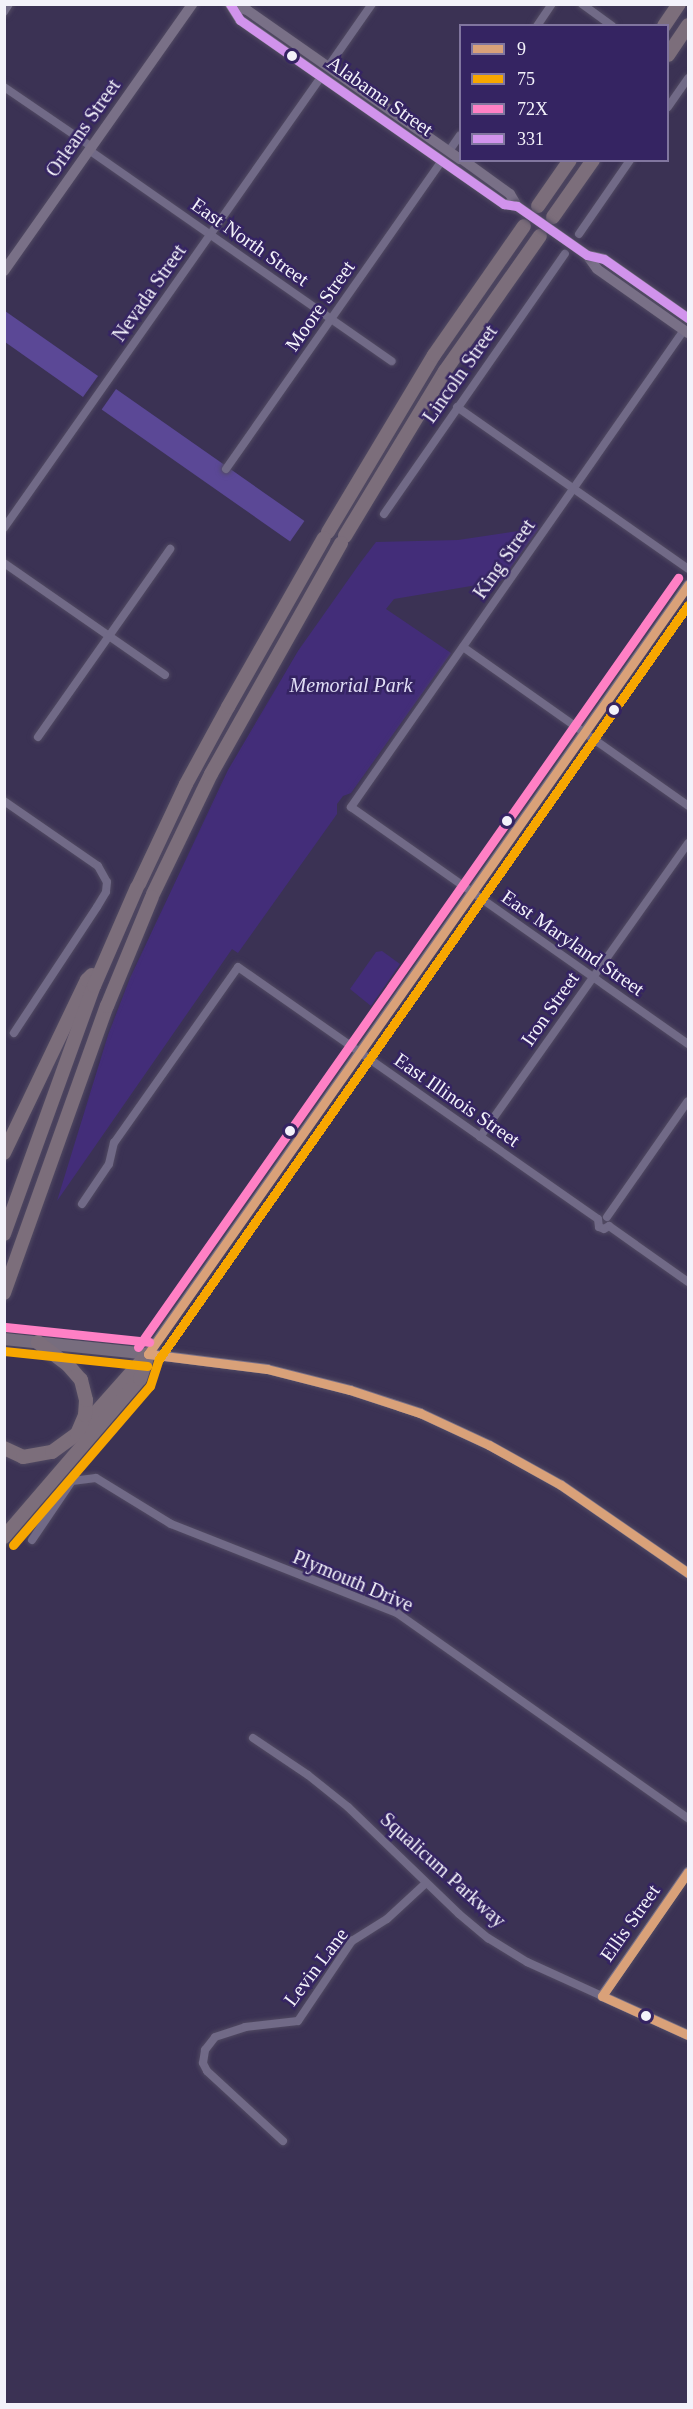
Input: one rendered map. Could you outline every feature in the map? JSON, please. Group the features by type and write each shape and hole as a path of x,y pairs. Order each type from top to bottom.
{"highway":[{"path":"665,24 679,4"},
{"path":"669,54 688,25"},
{"path":"538,206 569,162"},
{"path":"554,217 592,162"},
{"path":"4,1234 104,962 138,885 217,726 326,535 434,355 524,226"},
{"path":"4,1293 107,1006 153,896 217,764 343,540 445,371 540,236"},
{"path":"4,1153 87,980 104,962"},
{"path":"35,1342 68,1365 81,1380 86,1408 77,1434"},
{"path":"4,1448 23,1457 52,1452 77,1434 131,1370 148,1354"},
{"path":"4,1537 140,1379 148,1354"}],"main road":[{"name":"Orleans Street","path":"4,272 192,4"},
{"name":"Alabama Street","path":"231,4 247,10 459,158"},
{"name":"Alabama Street","path":"231,4 240,20 504,204 517,206"},
{"name":"Alabama Street","path":"465,162 510,194 517,206 587,255 604,260 687,326"},
{"name":"Alabama Street","path":"587,255 597,269 653,308 687,326"},
{"path":"148,1354 688,585"},
{"path":"4,1339 267,1369 350,1390 420,1413 489,1445 561,1485 688,1573"},
{"name":"Ellis Street","path":"602,1996 688,1872"},
{"name":"Squalicum Parkway","path":"602,1996 688,2035"}],"street":[{"path":"4,12 9,4"},
{"path":"328,67 372,4"},
{"path":"538,24 552,4"},
{"path":"582,4 609,24"},
{"name":"Nevada Street","path":"4,528 321,77"},
{"path":"669,106 688,78"},
{"name":"East North Street","path":"4,87 392,361"},
{"path":"449,151 459,136"},
{"name":"Moore Street","path":"226,469 442,161"},
{"path":"579,234 629,162"},
{"name":"Lincoln Street","path":"384,514 565,254"},
{"name":"King Street","path":"351,807 687,326"},
{"path":"457,407 688,569"},
{"path":"38,737 170,549"},
{"path":"4,563 165,675"},
{"path":"463,647 688,806"},
{"path":"4,801 98,866 107,882 106,892 14,1033"},
{"name":"East Maryland Street","path":"351,807 688,1044"},
{"name":"Iron Street","path":"480,1137 688,843"},
{"name":"East Illinois Street","path":"82,1204 109,1164 114,1143 238,967 598,1219 599,1227 604,1229 609,1226"},
{"path":"598,1219 607,1217 688,1101"},
{"path":"607,1217 609,1226 688,1282"},
{"name":"Plymouth Drive","path":"32,1540 72,1481 96,1478 171,1524 397,1613 688,1818"},
{"name":"Squalicum Parkway","path":"253,1738 308,1775 348,1807 473,1927 500,1946 543,1970 602,1996"},
{"name":"Levin Lane","path":"283,2141 207,2071 203,2063 205,2050 214,2037 245,2027 297,2020 352,1941 387,1919 426,1883"}],"green space":[{"name":"Memorial Park","path":"539,528 501,581 394,599 386,609 451,653 351,793 343,796 337,804 337,814 238,953 232,949 57,1201 108,1035 130,978 228,770 298,651 360,563 376,542 458,540"},
{"path":"382,951 400,964 371,1006 350,989 376,952"}],"shaded area":[{"path":"5,311 98,376 83,397 5,342"},
{"path":"116,389 304,521 290,541 102,409"}],"transit line":[{"name":"331","path":"230,4 240,20 504,204 517,206 587,255 604,259 688,318"},
{"name":"72X","path":"138,1347 678,578"},
{"name":"9","path":"148,1354 688,585"},
{"name":"75","path":"13,1545 150,1386 159,1359 688,605"},
{"name":"72X","path":"5,1327 149,1342"},
{"name":"75","path":"4,1351 147,1366"},
{"name":"9","path":"148,1354 267,1369 350,1390 420,1413 489,1445 561,1485 688,1573"},
{"name":"9","path":"602,1996 688,1872"},
{"name":"9","path":"602,1996 688,2035"}]}
